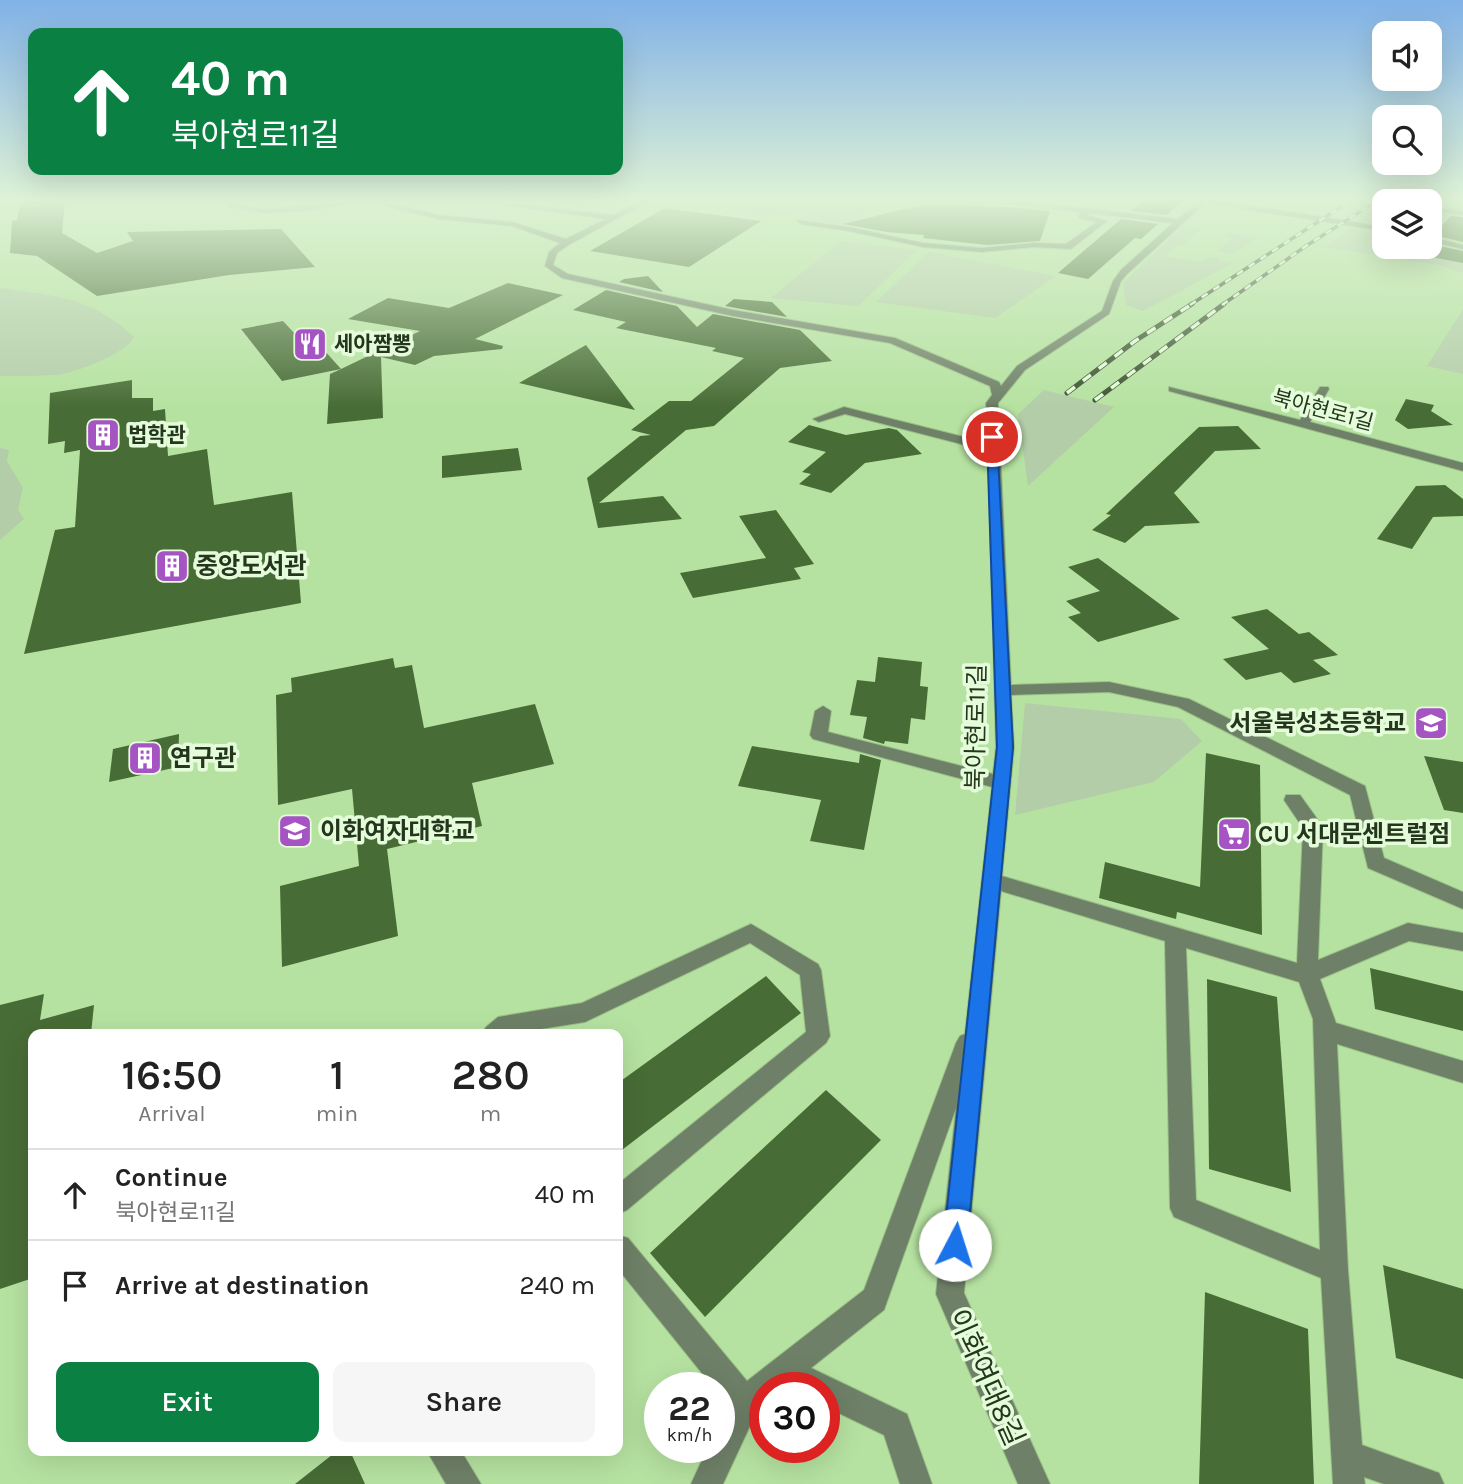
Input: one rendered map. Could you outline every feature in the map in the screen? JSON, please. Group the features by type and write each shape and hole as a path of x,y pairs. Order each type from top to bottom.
{"street":[{"path":"552,268 565,276 688,304 788,324 892,340 995,384 995,400"},
{"path":"995,400 1021,369 1106,312 1117,281 1128,268"},
{"name":"북아현로1길","path":"1173,389 1463,467"},
{"path":"1303,424 1324,389"},
{"name":"북아현로11길","path":"977,1017 1005,747 992,442 995,400"},
{"path":"819,419 844,410 992,442"},
{"path":"1003,690 1109,687 1184,703 1358,791 1375,863 1463,901"},
{"path":"822,711 819,735 1002,783"},
{"path":"1293,800 1313,827 1307,975 1324,1019 1334,1270 1348,1470 1428,1484"},
{"path":"992,881 1307,975 1408,932 1463,942"},
{"path":"500,1029 506,1024 585,1012 751,933 810,970 818,1036 623,1196"},
{"path":"1175,936 1183,1208 1334,1270"},
{"path":"707,1484 745,1402 874,1300 977,1017"},
{"name":"이화여대8길","path":"977,1017 950,1294 1034,1484"},
{"path":"1324,1030 1463,1072"},
{"path":"623,1254 745,1402"},
{"path":"840,1398 896,1425 916,1484"},
{"path":"445,1456 465,1484"}],"green space":[{"path":"808,268 898,268 858,306 771,298"},
{"path":"912,268 1015,268 1056,276 995,318 876,302"},
{"path":"1139,268 1223,268 1143,311 1126,305 1123,283"},
{"path":"1449,268 1463,268 1463,273"},
{"path":"0,288 56,296 87,305 118,323 134,337 111,356 75,371 56,375 0,376"},
{"path":"1463,309 1463,374 1427,366"},
{"path":"1044,390 1114,407 1028,486 1018,414"},
{"path":"0,448 9,450 7,461 23,488 18,510 24,519 0,540"},
{"path":"1025,703 1181,719 1202,741 1154,782 1015,815"}],"building":[{"path":"55,268 302,268 229,275 97,296"},
{"path":"1064,268 1100,268 1088,279 1058,273"},
{"path":"648,276 663,292 619,282 624,279"},
{"path":"508,283 563,295 475,339 503,346 502,349 434,356 415,365 381,357 383,418 327,424 330,374 420,331 348,319 388,298 449,308"},
{"path":"606,290 677,306 697,327 713,314 800,330 832,361 780,368 714,426 686,430 599,503 663,496 682,519 598,528 587,478 640,436 651,435 631,430 669,401 691,401 744,358 712,351 716,348 616,328 626,322 573,310"},
{"path":"734,299 772,302 787,317 725,306"},
{"path":"283,321 295,334 307,331 341,369 282,381 241,329"},
{"path":"586,345 635,410 519,383"},
{"name":"중앙도서관","path":"132,380 132,398 153,398 153,411 165,409 168,456 207,449 214,505 292,492 301,603 24,654 55,530 75,527 80,450 64,453 65,441 48,444 50,393"},
{"path":"1406,399 1434,405 1431,411 1453,425 1408,429 1395,420"},
{"path":"809,425 846,435 889,428 897,430 922,454 865,463 831,493 799,484 811,474 802,472 826,452 788,442"},
{"path":"1238,426 1261,449 1215,451 1174,493 1200,523 1145,526 1125,543 1092,530 1111,515 1106,514 1199,427"},
{"path":"518,448 522,470 442,478 442,456"},
{"path":"1445,485 1463,499 1463,516 1433,517 1412,549 1377,539 1416,486"},
{"path":"776,510 814,564 794,568 801,579 693,598 680,573 766,558 739,516"},
{"path":"1098,558 1180,619 1098,642 1068,617 1081,613 1066,601 1100,591 1068,567"},
{"path":"1267,609 1299,634 1309,632 1338,655 1313,660 1331,674 1294,683 1281,672 1246,680 1223,659 1269,649 1231,617"},
{"path":"878,657 922,662 920,686 928,687 925,720 911,718 908,744 885,741 884,744 863,738 867,717 850,715 857,680 875,682"},
{"path":"393,658 395,668 412,665 424,728 535,704 554,764 472,783 482,826 387,849 398,936 282,967 280,886 359,866 352,789 278,805 276,695 292,692 291,678"},
{"name":"연구관","path":"179,734 178,767 109,782 113,749"},
{"path":"752,746 859,763 860,754 881,760 864,850 810,841 821,800 738,786"},
{"path":"1206,753 1260,765 1262,935 1177,912 1176,919 1099,898 1105,862 1200,887"},
{"path":"1424,756 1463,762 1463,813 1444,810"},
{"path":"1370,968 1463,991 1463,1031 1375,1009"},
{"path":"766,976 801,1013 623,1149 623,1079"},
{"path":"1207,979 1277,997 1291,1192 1209,1169"},
{"path":"44,994 40,1020 94,1005 92,1029 28,1029 28,1280 0,1289 0,1005"},
{"path":"826,1090 881,1140 705,1317 650,1253"},
{"path":"1383,1265 1463,1289 1463,1379 1396,1358"},
{"path":"1205,1292 1308,1329 1314,1484 1199,1484"},
{"path":"331,1456 352,1456 365,1484 295,1484"}],"railway":[{"path":"1190,305 1247,268"},
{"path":"1222,305 1274,268"},
{"path":"1067,393 1135,341 1192,304"},
{"path":"1095,400 1224,304"}],"place":[{"name":"세아짬뽕","path":"310,344"},
{"name":"법학관","path":"103,435"},
{"name":"중앙도서관","path":"172,566"},
{"name":"서울북성초등학교","path":"1431,723"},
{"name":"연구관","path":"145,758"},
{"name":"이화여자대학교","path":"295,831"},
{"name":"CU 서대문센트럴점","path":"1234,834"}],"route":[{"path":"955,1245 1005,747 992,437"}]}
